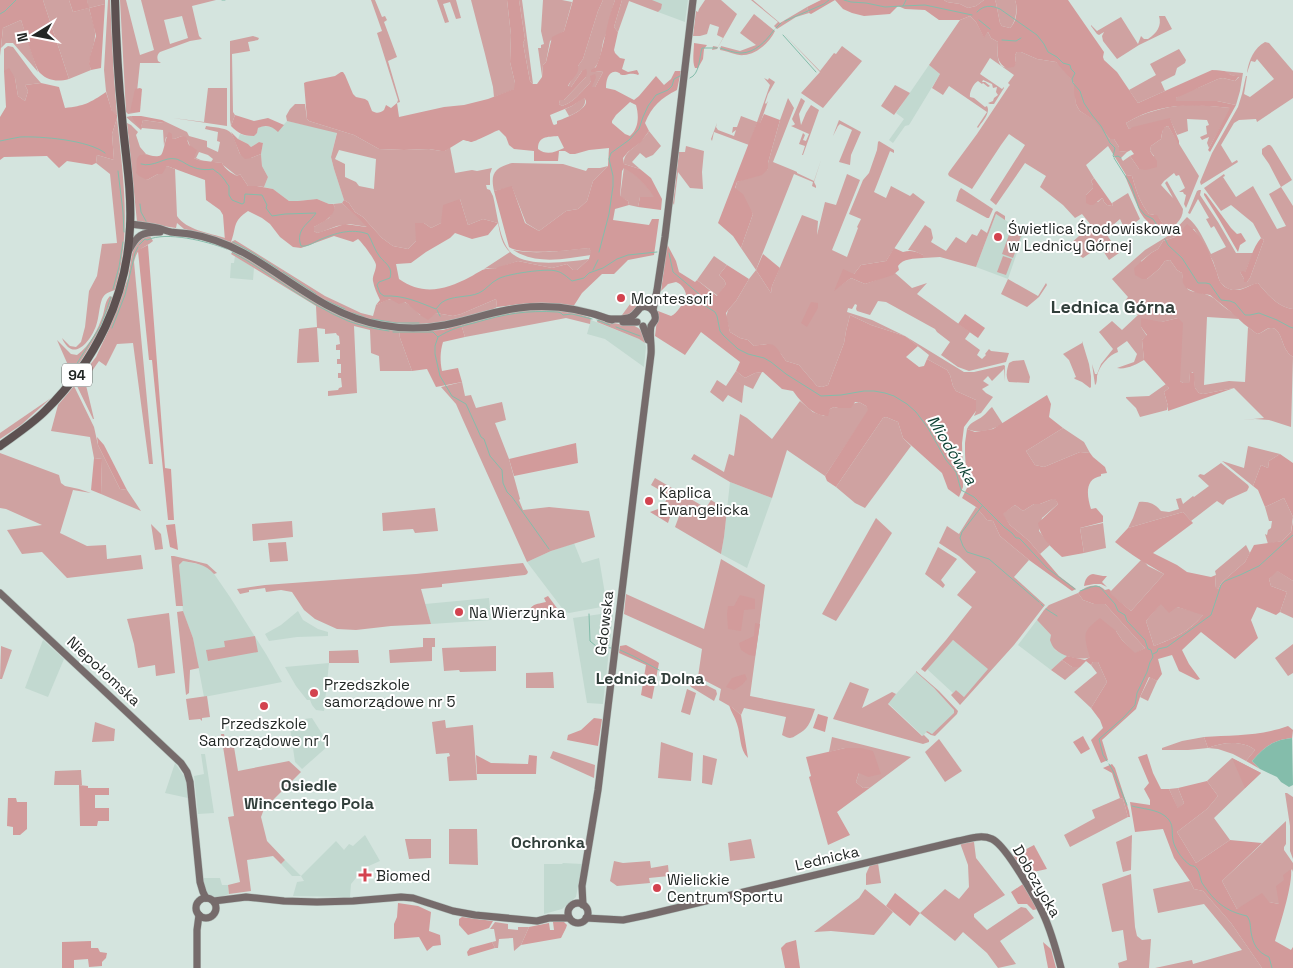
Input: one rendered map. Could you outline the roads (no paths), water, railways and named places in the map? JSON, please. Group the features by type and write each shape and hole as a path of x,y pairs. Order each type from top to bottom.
{"main road":[{"name":"94","path":"0,445 44,412 71,383 97,345 122,281 128,253 130,224 117,57 115,0"},
{"path":"130,224 205,238 230,246 329,307 361,321 378,325 408,328 432,327 502,310 534,306 563,308 618,322 647,326 655,319 653,310 665,237 693,0"},
{"path":"128,253 137,237 144,233 170,232"},
{"path":"645,307 658,282"},
{"path":"608,319 628,318 640,308 645,307 653,310"},
{"path":"636,312 636,318 640,324"},
{"name":"Gdowska","path":"640,324 649,342 650,363"},
{"name":"Gdowska","path":"583,909 582,886 598,790 652,347 651,324"},
{"name":"Niepołomska","path":"0,593 181,763 190,782 198,860 197,882 203,899"},
{"name":"Lednicka","path":"568,914 573,922 578,923 581,922 583,909 609,918 623,920 974,838 993,840"},
{"name":"Dobczycka","path":"993,840 1004,850 1041,910 1048,925 1061,968"},
{"path":"196,968 199,915 196,909 198,903 203,899 215,904 238,898 325,902 407,898 469,915 525,920 562,917 568,914 571,906 583,909"},
{"path":"197,948 202,923 214,915 215,904"},
{"path":"199,915 207,918"}],"waterway":[{"path":"0,14 16,0"},
{"path":"785,21 829,0"},
{"path":"844,0 885,7 903,6 906,0"},
{"path":"903,6 925,5 972,15"},
{"path":"977,12 988,6 1000,9 1037,35 1048,52 1063,63 1070,65 1075,73 1072,79 1073,83 1080,91 1084,103 1115,148 1113,156 1121,158"},
{"path":"979,20 990,29"},
{"path":"776,28 781,23"},
{"path":"720,48 738,53 751,51 764,42 774,30"},
{"path":"783,35 816,72"},
{"path":"1002,40 1016,41 1021,38"},
{"path":"690,78 696,73 702,48 717,48"},
{"path":"599,252 609,214 613,186 609,159 611,153 629,140 639,129 648,106 656,95 668,90 672,86 674,79 680,76"},
{"path":"0,141 20,137 51,138 88,145 105,153"},
{"path":"1114,158 1131,185 1139,208 1145,215 1153,219 1162,233"},
{"path":"141,164 146,165 168,159 177,159 197,168 213,169 221,175 229,186 229,195 232,200 242,204 244,203 245,194 262,195 267,205 266,208 272,216 316,213 301,231 301,246 337,233 356,231 368,234 378,255 391,271 390,278 379,282 377,285 380,293 384,296 411,300 436,309 445,300 479,293 495,280 509,275 551,270 560,272 572,281 584,278 589,273 628,255 657,252"},
{"path":"118,171 124,232"},
{"path":"140,204 141,212 146,221"},
{"path":"139,245 145,239 165,236 198,240 227,249"},
{"path":"1165,239 1168,245 1182,258 1198,283 1210,284 1221,300 1235,303 1245,315 1259,313 1293,328"},
{"path":"113,289 123,242"},
{"path":"233,242 278,269"},
{"path":"112,328 125,295 138,247"},
{"path":"232,252 333,314 348,321 389,331"},
{"name":"Miodówka","path":"669,253 673,272 699,294 704,305 715,312 720,331 738,349 764,358 821,396 874,391 894,396 907,404 916,412 928,428 946,460 956,472 961,490 974,497 1016,538 1019,538 1047,568 1075,589"},
{"path":"593,270 598,260"},
{"path":"283,272 316,294"},
{"path":"76,365 101,325 111,297"},
{"path":"327,301 345,309"},
{"path":"437,310 440,316"},
{"path":"393,332 433,332 438,337 464,325 525,312 558,312 563,315 572,314 592,319"},
{"path":"353,313 364,317"},
{"path":"372,319 396,323 419,323"},
{"path":"597,320 610,325"},
{"path":"616,327 640,336"},
{"path":"438,337 435,354 440,376 452,396 466,404 481,437 484,439 490,456 502,470 503,483 507,492 549,549"},
{"path":"982,506 962,532 960,538 963,546 967,552 989,559 1039,602"},
{"path":"1153,654 1158,649 1167,647 1211,615 1221,585 1225,581 1259,566 1293,535"},
{"name":"Miodówka","path":"1080,591 1091,587 1100,587 1115,604 1118,611 1125,615 1127,621 1145,640 1153,657 1137,693 1135,705 1099,739 1103,755 1107,761"},
{"path":"1046,609 1057,616"},
{"path":"589,614 590,641 596,646 611,648"},
{"path":"620,650 659,670"},
{"path":"663,672 668,675"},
{"name":"Miodówka","path":"1109,764 1127,805"},
{"name":"Miodówka","path":"1132,806 1157,812 1168,819 1172,826 1174,844 1179,853 1187,863 1197,869 1202,883 1221,905 1247,916 1254,944 1261,953 1269,957 1272,968"}],"place":[{"name":"Świetlica Środowiskowa w Lednicy Górnej","path":"998,237"},
{"name":"Montessori","path":"621,298"},
{"name":"Kaplica Ewangelicka","path":"649,501"},
{"name":"Na Wierzynka","path":"459,612"},
{"name":"Przedszkole samorządowe nr 5","path":"314,693"},
{"name":"Przedszkole Samorządowe nr 1","path":"264,706"},
{"name":"Biomed","path":"365,875"},
{"name":"Wielickie Centrum Sportu","path":"657,888"}],"district":[{"name":"Lednica Górna","path":"1113,306"},
{"name":"Lednica Dolna","path":"650,678"},
{"name":"Osiedle Wincentego Pola","path":"309,794"},
{"name":"Ochronka","path":"548,842"}]}
